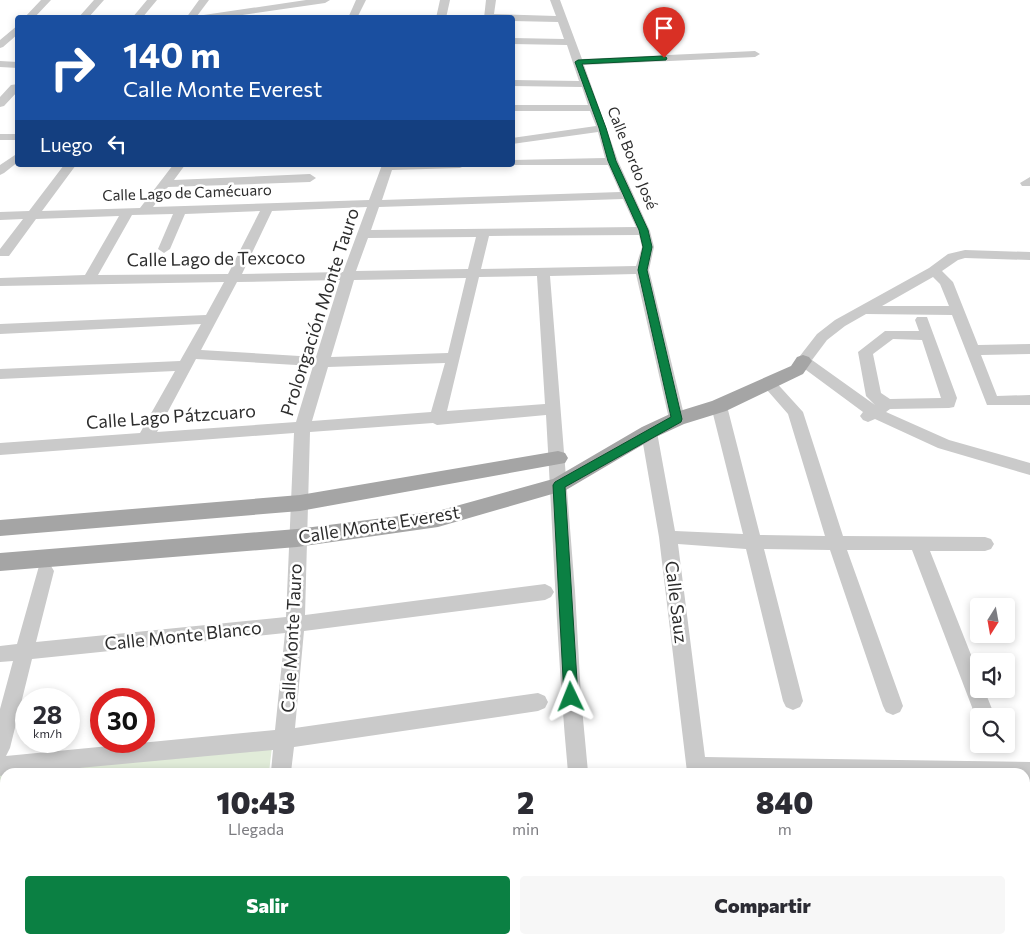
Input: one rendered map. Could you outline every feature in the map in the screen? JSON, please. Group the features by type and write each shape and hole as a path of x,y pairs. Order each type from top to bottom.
{"main road":[{"name":"Calle Monte Everest","path":"0,562 297,538 438,519 559,485 650,432 677,419 718,406 768,383 800,365"},
{"name":"Calle Monte Everest","path":"0,528 300,503 558,458"}],"street":[{"path":"31,15 46,0"},
{"path":"85,15 99,0"},
{"path":"139,15 152,0"},
{"path":"192,15 204,0"},
{"path":"220,15 325,0"},
{"path":"354,15 361,0"},
{"path":"442,15 445,0"},
{"path":"489,15 491,0"},
{"name":"Calle Bordo José","path":"555,0 602,128 612,161 629,194 644,230 648,247 642,270 677,419"},
{"path":"289,15 296,4"},
{"path":"515,18 562,19"},
{"path":"0,45 15,31"},
{"path":"515,41 571,42"},
{"path":"0,45 15,43"},
{"path":"579,65 755,54"},
{"path":"0,64 15,65"},
{"path":"515,83 586,84"},
{"path":"0,86 15,87 1,103"},
{"path":"1,103 15,102"},
{"path":"515,108 594,108"},
{"path":"515,141 602,128"},
{"path":"0,137 15,137"},
{"path":"0,171 15,160"},
{"path":"515,163 612,161"},
{"path":"4,253 31,214 68,167"},
{"path":"145,210 177,167"},
{"name":"Prolongación Monte Tauro","path":"300,503 302,428 348,276 388,167"},
{"path":"164,184 310,178"},
{"path":"375,202 629,194"},
{"name":"Calle Lago de Camécuaro","path":"0,216 375,202"},
{"path":"145,440 233,278 268,207"},
{"path":"164,249 181,209"},
{"path":"89,279 128,211"},
{"path":"363,234 644,230"},
{"path":"437,419 454,358 483,233"},
{"path":"1030,256 965,254 953,257 934,271 946,282 992,401 1030,400"},
{"name":"Calle Lago de Texcoco","path":"0,282 642,270"},
{"name":"Calle Monte Everest","path":"800,365 822,337 840,323 934,271"},
{"path":"543,272 558,458 571,697 578,768"},
{"path":"865,310 956,311"},
{"path":"0,329 210,319"},
{"path":"870,407 949,403 949,398 922,320"},
{"path":"927,336 890,334 865,352 870,407 903,437 951,457 994,470 1030,478"},
{"path":"973,350 1030,349"},
{"path":"0,374 189,360 322,362 454,358"},
{"path":"800,365 912,431 996,462 1030,469"},
{"path":"768,383 795,412 836,542 893,706"},
{"path":"718,406 793,701"},
{"name":"Calle Lago Pátzcuaro","path":"0,449 437,419 554,409"},
{"name":"Calle Sauz","path":"650,432 668,537 697,768"},
{"name":"Calle Monte Tauro","path":"282,768 295,624 297,538 300,503"},
{"path":"668,537 753,542 985,544"},
{"path":"918,543 982,708"},
{"path":"0,748 45,571"},
{"name":"Calle Monte Blanco","path":"0,654 295,624 545,592"},
{"path":"0,766 286,739 538,702"}],"green space":[{"path":"272,747 269,768 52,768"}],"route":[{"path":"571,697 559,485 650,432 677,419 642,270 648,247 644,230 629,194 612,161 578,62 664,58"}]}
